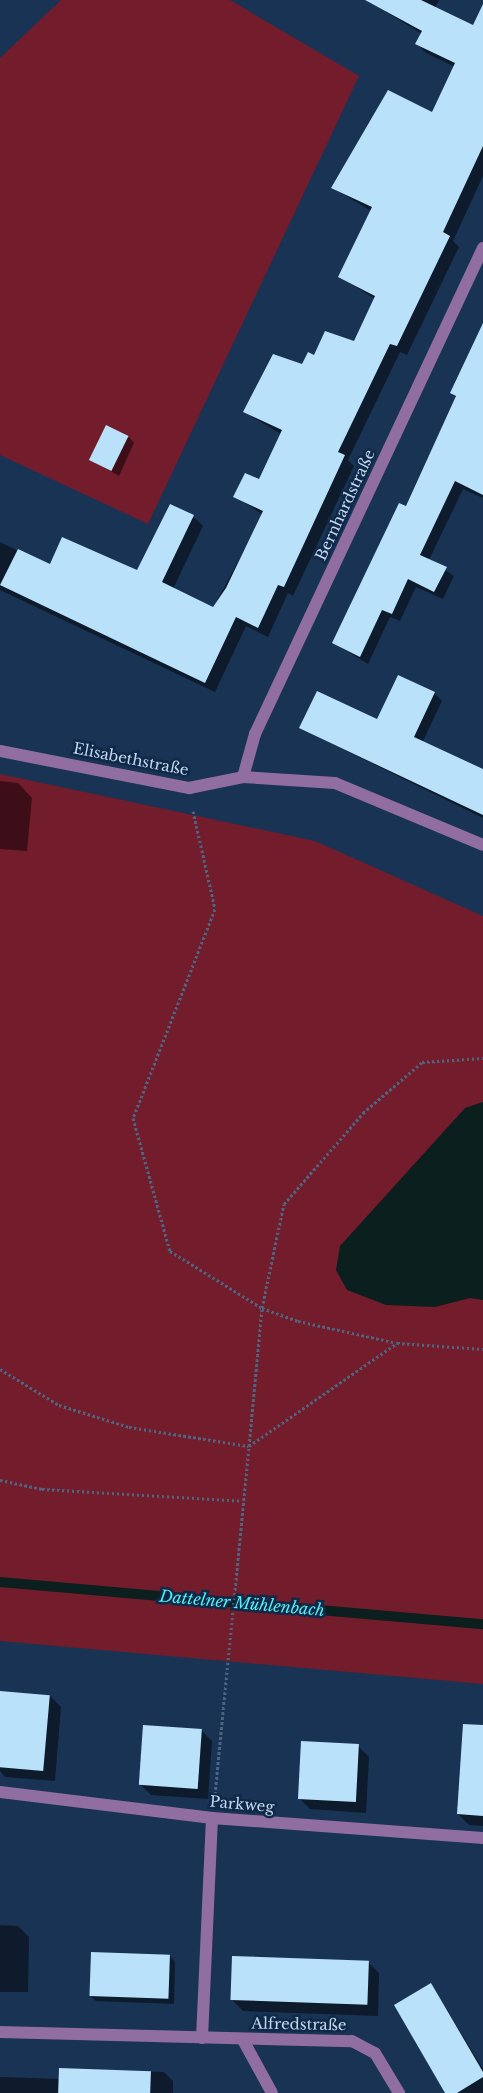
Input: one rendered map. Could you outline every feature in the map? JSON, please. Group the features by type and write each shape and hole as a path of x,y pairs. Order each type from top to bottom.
{"street":[{"name":"Bernhardstraße","path":"243,777 255,734 483,248"},
{"name":"Elisabethstraße","path":"0,751 188,788 243,777 335,783 483,845"},
{"name":"Parkweg","path":"0,1792 212,1818 483,1838"},
{"path":"202,2038 212,1818"},
{"name":"Alfredstraße","path":"0,2032 243,2040 352,2041 375,2053 399,2093"},
{"path":"243,2040 272,2093"}],"path":[{"path":"188,788 215,909 133,1118 170,1251 262,1308 298,1321 397,1343 483,1349"},
{"path":"212,1818 262,1308 284,1204 363,1113 422,1062 483,1058"},
{"path":"0,1369 59,1405 128,1427 249,1446 397,1343"},
{"path":"0,1480 42,1488 242,1501"}],"shaded area":[{"path":"61,0 230,0 359,76 148,524 0,455 0,58"},
{"path":"0,774 315,841 483,916 483,1684 0,1641"},
{"path":"483,1102 483,1300 470,1298 435,1307 386,1305 347,1290 336,1270 340,1246 465,1108"}],"building":[{"path":"365,0 421,0 473,25 483,4 483,146 443,232 450,236 397,346 390,344 338,452 345,455 284,587 278,585 258,628 236,617 205,683 0,585 18,549 50,564 62,537 137,570 170,504 194,515 162,582 213,607 226,588 263,511 233,497 245,473 259,479 282,430 243,412 273,354 302,364 308,352 314,355 325,331 354,341 375,296 338,277 372,207 331,188 388,90 432,112 455,63 415,44 422,31"},
{"path":"483,323 483,495 455,481 420,555 447,567 434,592 408,579 392,614 382,610 360,657 332,643 399,503 406,506 456,396 450,393"},
{"path":"106,425 128,436 111,471 89,460"},
{"path":"398,675 435,692 414,737 483,769 483,815 299,728 317,691 377,719"},
{"path":"0,1691 50,1695 43,1771 0,1767"},
{"path":"463,1724 483,1725 483,1816 457,1814"},
{"path":"143,1725 202,1729 198,1789 139,1785"},
{"path":"301,1741 359,1744 356,1802 298,1799"},
{"path":"91,1952 170,1955 168,1999 89,1996"},
{"path":"232,1956 369,1961 367,2005 230,2000"},
{"path":"431,1983 483,2072 483,2077 457,2093 445,2093 394,2005"},
{"path":"59,2068 151,2071 150,2093 58,2093"}],"waterway":[{"name":"Dattelner Mühlenbach","path":"0,1582 483,1624"}]}
